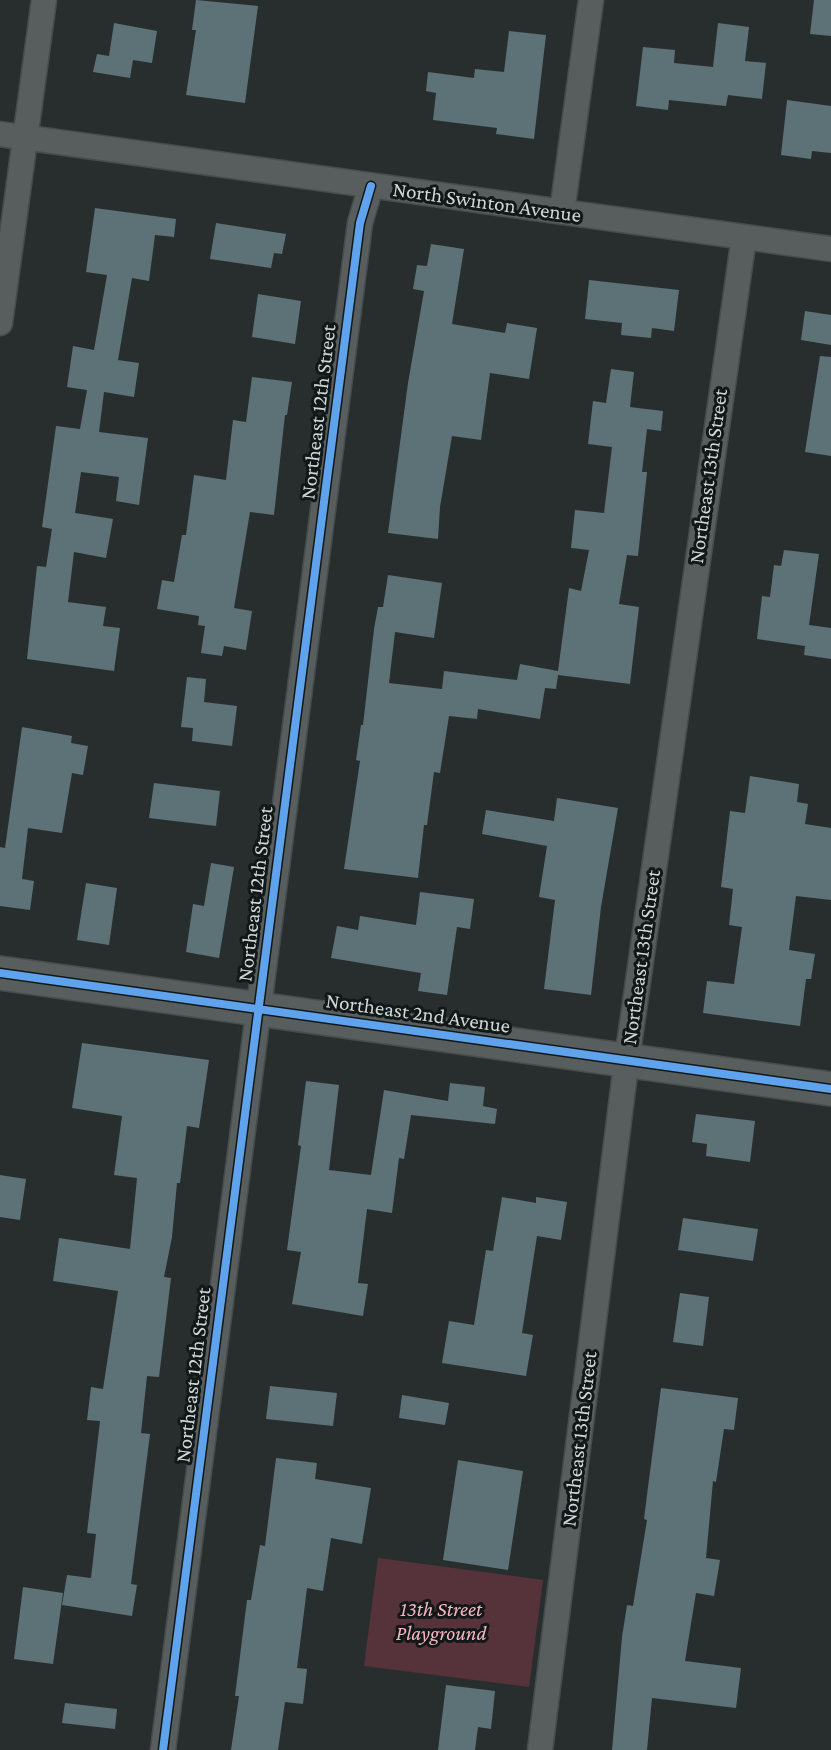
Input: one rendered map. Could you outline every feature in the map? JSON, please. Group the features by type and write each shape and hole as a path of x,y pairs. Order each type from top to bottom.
{"street":[{"path":"0,323 44,0"},
{"path":"562,212 591,0"},
{"name":"North Swinton Avenue","path":"0,134 831,249"},
{"name":"Northeast 12th Street","path":"163,1750 360,223 371,186"},
{"name":"Northeast 13th Street","path":"540,1750 627,1060 744,237"},
{"name":"Northeast 2nd Avenue","path":"0,973 831,1089"}],"green space":[{"name":"13th Street Playground","path":"378,1558 543,1580 529,1687 364,1666"}],"building":[{"path":"196,0 258,6 245,103 186,95 196,30 192,30"},
{"path":"814,0 831,0 831,36 810,34"},
{"path":"114,23 157,31 152,63 133,60 130,78 93,72 97,54 109,56"},
{"path":"718,23 749,27 745,61 766,63 762,99 728,95 726,106 669,100 668,110 636,106 643,47 675,50 674,63 713,67"},
{"path":"509,31 546,35 534,139 496,134 497,128 433,120 436,93 426,91 428,72 474,78 475,69 504,72"},
{"path":"787,100 831,106 831,153 812,151 811,159 781,155"},
{"path":"95,208 176,219 174,237 155,235 149,281 132,278 118,360 139,363 134,397 104,392 99,432 148,438 139,505 116,501 119,477 81,472 75,513 113,519 106,558 74,552 68,602 106,607 103,626 120,628 114,671 27,659 37,566 46,567 52,529 42,527 56,426 80,429 87,390 67,387 73,346 94,350 107,275 86,272"},
{"path":"216,223 286,234 282,254 274,253 271,268 210,259"},
{"path":"431,244 464,249 452,324 505,333 507,323 537,328 529,379 490,373 481,440 452,436 440,507 438,539 388,533 408,383 424,291 413,289 417,265 427,266"},
{"path":"589,280 679,290 674,331 652,328 651,338 621,335 622,323 585,319"},
{"path":"258,294 301,301 295,344 252,337"},
{"path":"805,311 831,315 831,345 801,340"},
{"path":"820,356 831,357 831,456 805,452"},
{"path":"611,369 634,372 630,407 663,411 661,431 647,429 642,472 647,472 638,556 627,555 619,604 639,607 630,684 558,675 556,689 545,688 540,719 478,709 477,719 449,716 440,773 434,772 427,825 424,825 418,878 344,869 360,761 356,760 361,725 363,725 374,629 378,607 383,607 388,575 442,583 434,638 395,632 389,683 442,689 444,671 517,680 520,664 558,671 569,588 581,591 589,550 571,548 575,510 604,513 612,447 588,444 593,401 606,403"},
{"path":"252,377 292,382 287,415 285,415 274,515 250,512 234,608 252,611 246,650 224,646 222,656 201,653 205,626 198,625 199,616 157,609 162,580 174,582 182,535 186,535 194,475 226,480 233,420 246,422"},
{"path":"784,550 819,554 809,625 831,628 831,659 804,655 805,646 757,639 762,596 770,597 774,565 781,566"},
{"path":"187,677 206,679 204,702 237,706 232,746 192,741 193,728 181,727"},
{"path":"22,727 72,736 71,743 88,746 83,775 72,773 62,833 28,828 22,879 34,881 30,910 0,906 0,847 5,848"},
{"path":"750,776 799,784 797,802 808,804 805,824 831,828 831,900 796,896 789,950 815,954 811,979 806,979 800,1026 703,1013 707,981 734,984 742,927 729,925 733,889 721,887 730,811 745,813"},
{"path":"154,783 220,791 216,826 149,818"},
{"path":"557,798 618,808 601,907 591,995 544,989 555,900 539,897 547,846 482,834 486,810 554,821"},
{"path":"211,863 234,867 219,958 186,952 193,904 204,906"},
{"path":"86,883 117,888 109,945 77,940"},
{"path":"420,892 474,899 470,929 457,927 447,995 418,991 421,973 331,958 337,926 358,930 360,916 416,925"},
{"path":"82,1043 209,1060 199,1128 187,1126 180,1183 177,1183 172,1237 164,1277 171,1278 159,1377 147,1376 141,1433 150,1434 131,1584 137,1585 132,1616 62,1605 67,1575 91,1578 96,1534 87,1533 100,1421 87,1420 91,1387 103,1389 118,1291 53,1281 59,1238 130,1249 137,1178 114,1175 122,1116 72,1108"},
{"path":"306,1081 339,1085 329,1170 371,1175 384,1090 448,1101 450,1083 485,1087 483,1106 497,1109 495,1124 411,1115 404,1159 399,1158 392,1213 367,1209 358,1283 368,1284 363,1316 292,1304 301,1252 287,1250 301,1146 298,1145"},
{"path":"696,1114 755,1121 750,1162 706,1156 707,1144 692,1142"},
{"path":"0,1175 26,1179 20,1220 0,1217"},
{"path":"502,1197 536,1203 536,1197 567,1202 561,1240 537,1236 522,1333 533,1335 526,1376 442,1363 449,1321 474,1325 486,1250 493,1251"},
{"path":"683,1218 758,1229 753,1261 678,1250"},
{"path":"680,1293 709,1297 703,1346 673,1342"},
{"path":"270,1386 337,1393 333,1426 266,1419"},
{"path":"661,1388 738,1398 734,1430 724,1429 716,1482 713,1481 706,1558 720,1560 714,1596 696,1593 685,1661 741,1668 736,1708 652,1698 647,1750 612,1750 622,1637 627,1605 633,1606 647,1520 644,1519"},
{"path":"402,1395 449,1403 445,1425 399,1418"},
{"path":"276,1458 317,1463 315,1479 371,1488 362,1544 331,1538 323,1591 307,1588 297,1668 307,1669 303,1704 285,1702 278,1750 231,1750 239,1696 235,1696 247,1600 251,1600 260,1545 265,1546"},
{"path":"458,1460 523,1471 508,1570 443,1560"},
{"path":"23,1587 63,1593 53,1664 14,1659"},
{"path":"446,1685 495,1691 491,1729 478,1727 475,1750 438,1750"},
{"path":"65,1703 117,1709 115,1729 62,1723"}],"cycle path":[{"path":"163,1750 360,223 371,186"},
{"path":"0,973 831,1089"}]}
